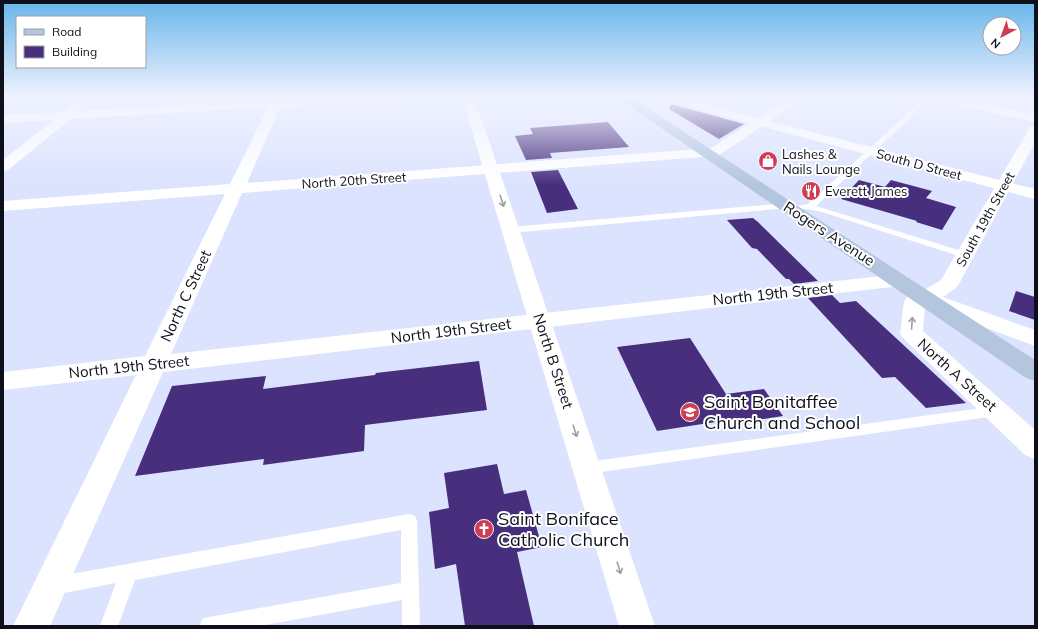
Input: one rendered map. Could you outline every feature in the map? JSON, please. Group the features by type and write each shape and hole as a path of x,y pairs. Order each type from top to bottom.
{"main road":[{"name":"Rogers Avenue","path":"667,126 796,207 1035,372"}],"street":[{"path":"3,167 55,126"},
{"name":"North C Street","path":"31,626 266,126"},
{"name":"North B Street","path":"478,126 637,626"},
{"name":"North 20th Street","path":"3,206 714,152 754,126"},
{"name":"South D Street","path":"777,126 1035,194"},
{"name":"South 19th Street","path":"926,298 949,284 1035,130"},
{"name":"North 19th Street","path":"3,381 900,280"},
{"path":"926,298 1035,338"},
{"name":"North A Street","path":"926,298 915,302 911,333 1035,447"}],"lane":[{"path":"796,207 870,151 897,126"},
{"path":"511,230 796,207 824,210 965,255"},
{"path":"587,468 996,411"},
{"path":"50,586 409,521 411,626"},
{"path":"109,626 129,572"},
{"path":"209,626 410,590"}],"building":[{"path":"551,126 612,126 629,147 550,153 552,158 526,160 515,136 533,134 530,128"},
{"path":"698,126 740,126 719,139"},
{"path":"558,170 578,209 547,213 531,172"},
{"path":"859,180 885,187 891,180 932,191 926,198 956,207 942,230 916,222 917,221 841,199"},
{"path":"753,218 818,281 794,284 789,279 786,279 757,249 752,248 727,220"},
{"path":"1016,291 1035,297 1035,320 1009,311"},
{"path":"832,295 840,303 856,301 966,403 926,408 895,377 882,378 808,298"},
{"path":"690,338 726,394 764,389 783,416 738,423 735,419 657,431 617,347"},
{"path":"479,361 487,410 365,425 364,451 263,465 264,459 135,476 172,386 266,376 263,389 375,375 376,373"},
{"name":"Saint Boniface Catholic Church","path":"497,464 504,494 526,490 542,547 517,552 534,626 465,626 456,564 435,569 429,512 449,508 444,473"}],"place":[{"name":"Lashes & Nails Lounge","path":"768,161"},
{"name":"Everett James","path":"811,191"},
{"name":"Saint Bonitaffee Church and School","path":"690,412"},
{"name":"Saint Boniface Catholic Church","path":"484,529"}]}
